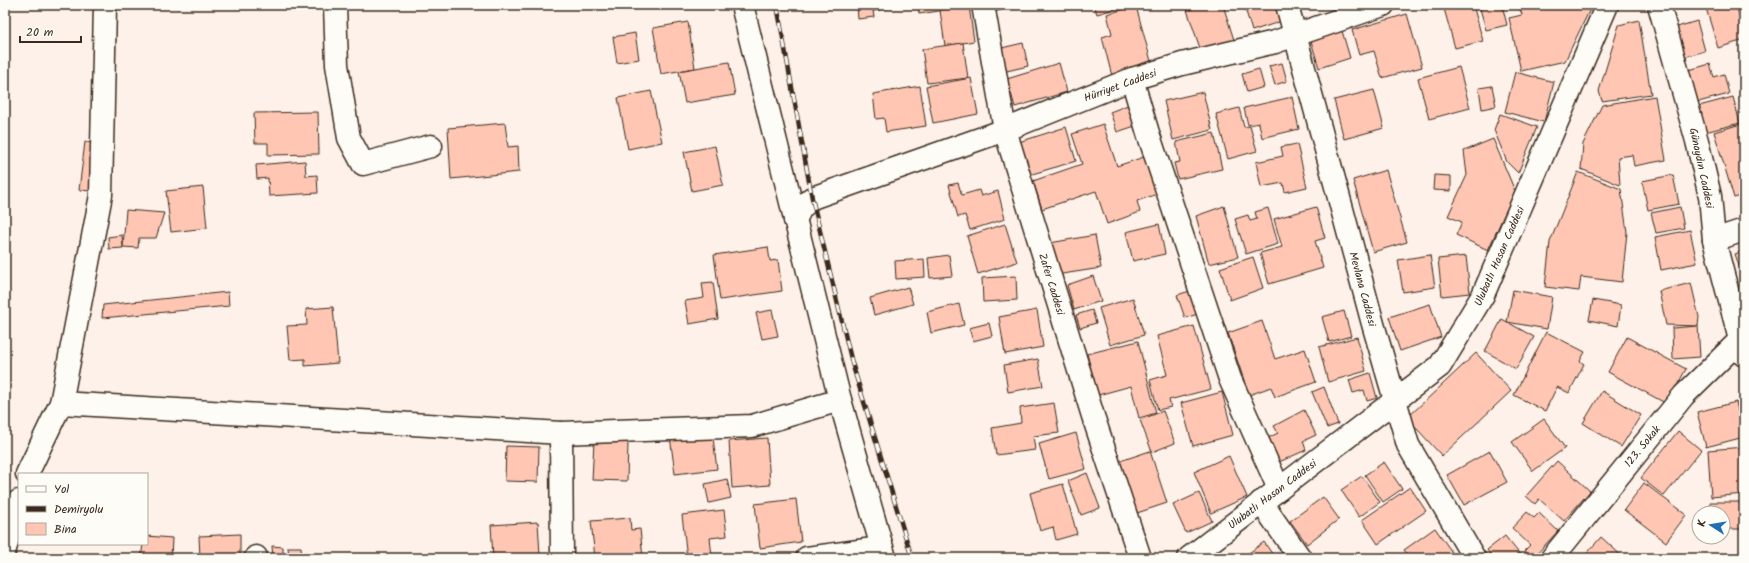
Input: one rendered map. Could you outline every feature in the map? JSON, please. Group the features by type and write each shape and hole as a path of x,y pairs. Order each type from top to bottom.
{"street":[{"path":"27,473 61,403 101,195 105,5"},
{"path":"334,5 337,65 349,138 364,164 431,146"},
{"path":"742,5 840,400 883,553 807,558"},
{"name":"Zafer Caddesi","path":"983,5 1005,130 1091,409 1140,558"},
{"name":"Mevlana Caddesi","path":"1288,5 1294,35 1394,401 1408,445 1474,558"},
{"name":"Hürriyet Caddesi","path":"795,220 801,208 812,198 1005,130 1132,79 1182,64 1275,42 1383,5"},
{"name":"Ulubatlı Hasan Caddesi","path":"1196,556 1262,502 1440,366 1483,295 1607,5"},
{"name":"Günaydın Caddesi","path":"1659,5 1698,141 1710,196 1714,240 1742,348"},
{"path":"1132,79 1148,133 1230,379 1279,489"},
{"path":"1714,240 1744,230"},
{"name":"123. Sokak","path":"1552,558 1684,395 1742,348"},
{"path":"61,403 561,433 752,426 840,400"},
{"path":"561,433 562,558"},
{"path":"1262,502 1300,558"},
{"path":"5,549 18,504"}],"building":[{"path":"857,5 872,5 874,17 858,19"},
{"path":"872,5 896,5 896,6 874,11"},
{"path":"918,5 958,5 959,8 919,14"},
{"path":"992,5 1024,5 993,12"},
{"path":"1094,5 1129,5 1097,14"},
{"path":"1191,5 1223,5 1234,40 1201,51 1187,10 1192,9"},
{"path":"1244,5 1277,5 1282,21 1252,31"},
{"path":"1443,5 1473,5 1483,41 1455,48"},
{"path":"1479,5 1502,5 1507,25 1486,30"},
{"path":"1519,5 1592,5 1565,61 1521,71 1509,18 1522,15"},
{"path":"1716,5 1736,5 1744,32 1744,40 1718,48 1706,8"},
{"path":"969,6 974,41 945,46 940,10"},
{"path":"1136,6 1152,65 1112,76 1102,37 1112,34 1107,14"},
{"path":"1407,14 1422,67 1382,78 1374,51 1359,55 1352,30"},
{"path":"1639,20 1651,94 1602,101 1599,91 1619,25"},
{"path":"1697,21 1705,51 1681,58 1674,28"},
{"path":"688,22 695,68 661,74 653,28"},
{"path":"1342,31 1350,58 1319,68 1311,41"},
{"path":"635,33 639,59 617,63 613,37"},
{"path":"963,43 968,78 927,83 922,49"},
{"path":"1023,43 1028,66 998,73 993,50"},
{"path":"729,62 735,95 685,103 679,71"},
{"path":"1059,63 1067,92 1015,107 1007,79"},
{"path":"1282,63 1287,81 1275,85 1269,66"},
{"path":"1710,64 1714,77 1724,74 1729,94 1698,102 1689,70"},
{"path":"1459,67 1470,108 1429,119 1418,78"},
{"path":"1259,69 1264,87 1247,92 1242,74"},
{"path":"1515,72 1554,82 1544,122 1505,112"},
{"path":"971,78 978,114 933,123 926,86"},
{"path":"920,86 926,126 886,132 884,118 876,119 873,94"},
{"path":"1492,86 1496,106 1482,109 1479,88"},
{"path":"1374,90 1384,128 1344,139 1334,100"},
{"path":"651,91 662,142 628,149 618,98"},
{"path":"1203,92 1212,130 1173,140 1164,101"},
{"path":"1655,96 1666,160 1634,166 1632,155 1618,157 1620,185 1581,169 1583,144 1602,105"},
{"path":"1292,97 1299,129 1262,138 1259,123 1248,125 1244,108"},
{"path":"1733,97 1740,123 1705,132 1699,106"},
{"path":"1128,105 1135,126 1117,132 1110,112"},
{"path":"1239,108 1244,127 1250,126 1257,151 1228,159 1216,114"},
{"path":"318,112 319,154 268,155 268,143 255,143 254,113"},
{"path":"1500,114 1537,127 1518,173 1507,162 1494,130"},
{"path":"505,123 508,147 518,146 519,172 451,179 448,128"},
{"path":"1744,123 1744,195 1734,198 1714,132"},
{"path":"1103,124 1117,166 1147,156 1160,193 1137,201 1140,212 1107,224 1096,191 1042,209 1033,181 1082,164 1072,134"},
{"path":"1066,127 1076,161 1029,175 1019,142"},
{"path":"1214,133 1222,169 1178,179 1174,163 1180,162 1176,142"},
{"path":"1493,139 1515,191 1488,250 1456,235 1462,222 1448,216 1467,175 1464,151"},
{"path":"85,142 97,143 91,191 79,190"},
{"path":"1297,144 1307,187 1285,192 1283,183 1261,187 1256,162 1283,156 1281,147"},
{"path":"715,146 723,185 692,191 684,152"},
{"path":"305,161 306,176 317,175 318,193 269,196 268,178 257,179 256,165"},
{"path":"1386,170 1407,242 1373,252 1353,180"},
{"path":"1578,172 1621,189 1627,232 1622,282 1581,277 1579,291 1545,287 1550,242"},
{"path":"1434,175 1451,176 1451,191 1433,190"},
{"path":"1673,175 1679,204 1648,210 1642,181"},
{"path":"958,183 962,195 979,190 981,196 998,191 1005,219 970,230 965,215 958,217 949,185"},
{"path":"203,187 207,228 171,232 166,191"},
{"path":"1224,206 1238,257 1209,264 1196,216"},
{"path":"1316,207 1325,238 1315,241 1323,268 1269,284 1260,253 1282,247 1274,219"},
{"path":"1680,207 1684,228 1656,233 1651,213"},
{"path":"1268,208 1278,244 1246,254 1235,219 1248,215 1250,221 1257,219 1255,212"},
{"path":"126,210 164,213 156,238 139,238 138,248 123,247"},
{"path":"1005,224 1017,262 978,274 967,236"},
{"path":"1159,224 1165,254 1133,261 1126,232"},
{"path":"1690,230 1697,263 1661,270 1655,237"},
{"path":"122,235 123,248 109,249 108,237"},
{"path":"1095,235 1101,268 1056,275 1050,243"},
{"path":"768,247 770,261 778,260 782,291 720,300 714,255"},
{"path":"1744,251 1744,281 1735,254"},
{"path":"949,255 952,276 930,278 928,258"},
{"path":"1430,255 1435,287 1403,292 1398,260"},
{"path":"1466,256 1470,293 1442,296 1438,259"},
{"path":"1253,257 1263,288 1230,300 1220,268"},
{"path":"924,259 925,277 896,279 895,261"},
{"path":"1016,276 1017,300 983,302 982,278"},
{"path":"1093,276 1101,301 1074,310 1067,285"},
{"path":"713,282 718,319 689,324 685,301 704,298 702,283"},
{"path":"1691,283 1699,317 1698,326 1666,325 1659,291"},
{"path":"908,287 913,304 874,315 870,298"},
{"path":"1193,290 1201,313 1185,318 1177,295"},
{"path":"1513,290 1552,297 1547,329 1507,322"},
{"path":"228,292 229,306 102,318 103,305"},
{"path":"1133,298 1144,335 1110,345 1099,308"},
{"path":"1593,300 1621,305 1618,326 1589,320"},
{"path":"959,304 964,325 931,333 927,312"},
{"path":"1430,304 1441,337 1400,351 1389,317"},
{"path":"333,307 338,363 305,366 305,359 290,360 287,326 307,325 306,309"},
{"path":"772,310 778,336 762,339 756,313"},
{"path":"1037,310 1043,347 1005,354 999,317"},
{"path":"1092,310 1096,323 1080,328 1076,315"},
{"path":"1344,311 1351,336 1329,342 1322,317"},
{"path":"1502,319 1534,337 1516,369 1485,351"},
{"path":"1262,321 1275,359 1305,349 1316,382 1275,397 1271,387 1249,395 1228,333"},
{"path":"989,323 992,336 973,341 969,328"},
{"path":"1194,326 1211,389 1169,400 1171,407 1158,410 1150,380 1167,375 1157,336"},
{"path":"1698,326 1700,357 1673,359 1672,328"},
{"path":"1546,332 1585,352 1580,361 1584,364 1569,393 1557,387 1545,411 1514,395"},
{"path":"1357,337 1366,371 1328,382 1319,347"},
{"path":"1627,337 1686,369 1667,404 1608,372"},
{"path":"1138,341 1156,413 1139,418 1131,386 1098,395 1087,354"},
{"path":"1476,353 1511,391 1442,456 1407,418"},
{"path":"1038,359 1043,386 1008,392 1004,365"},
{"path":"1370,373 1377,398 1367,401 1364,390 1353,393 1349,380"},
{"path":"1324,387 1338,424 1327,428 1312,392"},
{"path":"1602,391 1641,415 1621,447 1583,423"},
{"path":"1222,392 1233,435 1193,446 1181,403"},
{"path":"1736,402 1744,437 1706,447 1697,412"},
{"path":"1054,403 1059,433 1033,436 1035,450 996,455 992,428 1021,423 1020,408"},
{"path":"1304,410 1316,435 1303,441 1306,450 1279,462 1268,438 1278,433 1274,426"},
{"path":"1163,411 1175,443 1152,452 1140,420"},
{"path":"1544,419 1565,448 1533,471 1512,442"},
{"path":"712,430 717,469 675,474 670,436"},
{"path":"1678,431 1701,450 1664,496 1641,478"},
{"path":"1076,433 1086,469 1049,479 1039,444"},
{"path":"767,438 770,485 732,488 729,441"},
{"path":"594,441 628,442 627,481 592,480"},
{"path":"506,446 539,447 538,482 505,481"},
{"path":"1744,447 1744,494 1711,497 1708,450"},
{"path":"1150,451 1167,503 1137,513 1120,461"},
{"path":"1490,451 1507,482 1464,505 1447,475"},
{"path":"1229,456 1247,497 1211,513 1194,472"},
{"path":"1557,461 1590,491 1564,521 1539,499 1535,504 1526,496"},
{"path":"1384,462 1402,489 1383,502 1365,475"},
{"path":"1087,473 1100,508 1081,515 1068,481"},
{"path":"1362,476 1380,502 1359,517 1341,490"},
{"path":"727,479 731,498 709,503 705,484"},
{"path":"1644,483 1686,515 1666,542 1624,510"},
{"path":"1063,484 1077,534 1056,540 1053,527 1040,531 1030,493"},
{"path":"1410,487 1426,511 1378,544 1362,520"},
{"path":"1199,493 1212,521 1186,533 1173,505"},
{"path":"1323,497 1339,519 1307,544 1290,521"},
{"path":"796,499 801,542 760,548 755,504"},
{"path":"1710,502 1744,502 1744,529 1731,529 1731,505 1710,505"},
{"path":"724,510 727,536 710,538 712,557 687,558 682,515"},
{"path":"1527,512 1534,518 1539,513 1558,531 1533,558 1524,551 1530,545 1512,528"},
{"path":"630,518 631,530 640,529 643,558 595,558 591,521"},
{"path":"538,522 540,555 493,558 491,525"},
{"path":"1435,528 1456,558 1410,558 1404,550"},
{"path":"240,534 240,558 200,558 199,536"},
{"path":"148,536 172,538 171,558 141,558 143,545 148,545"},
{"path":"1505,536 1522,557 1493,558 1487,550"},
{"path":"1601,537 1624,558 1583,558"},
{"path":"1264,542 1275,558 1242,558"},
{"path":"272,546 283,547 283,558 273,558"},
{"path":"288,547 301,547 302,558 289,558"}],"railway":[{"path":"777,5 812,198 852,363 912,558"}]}
